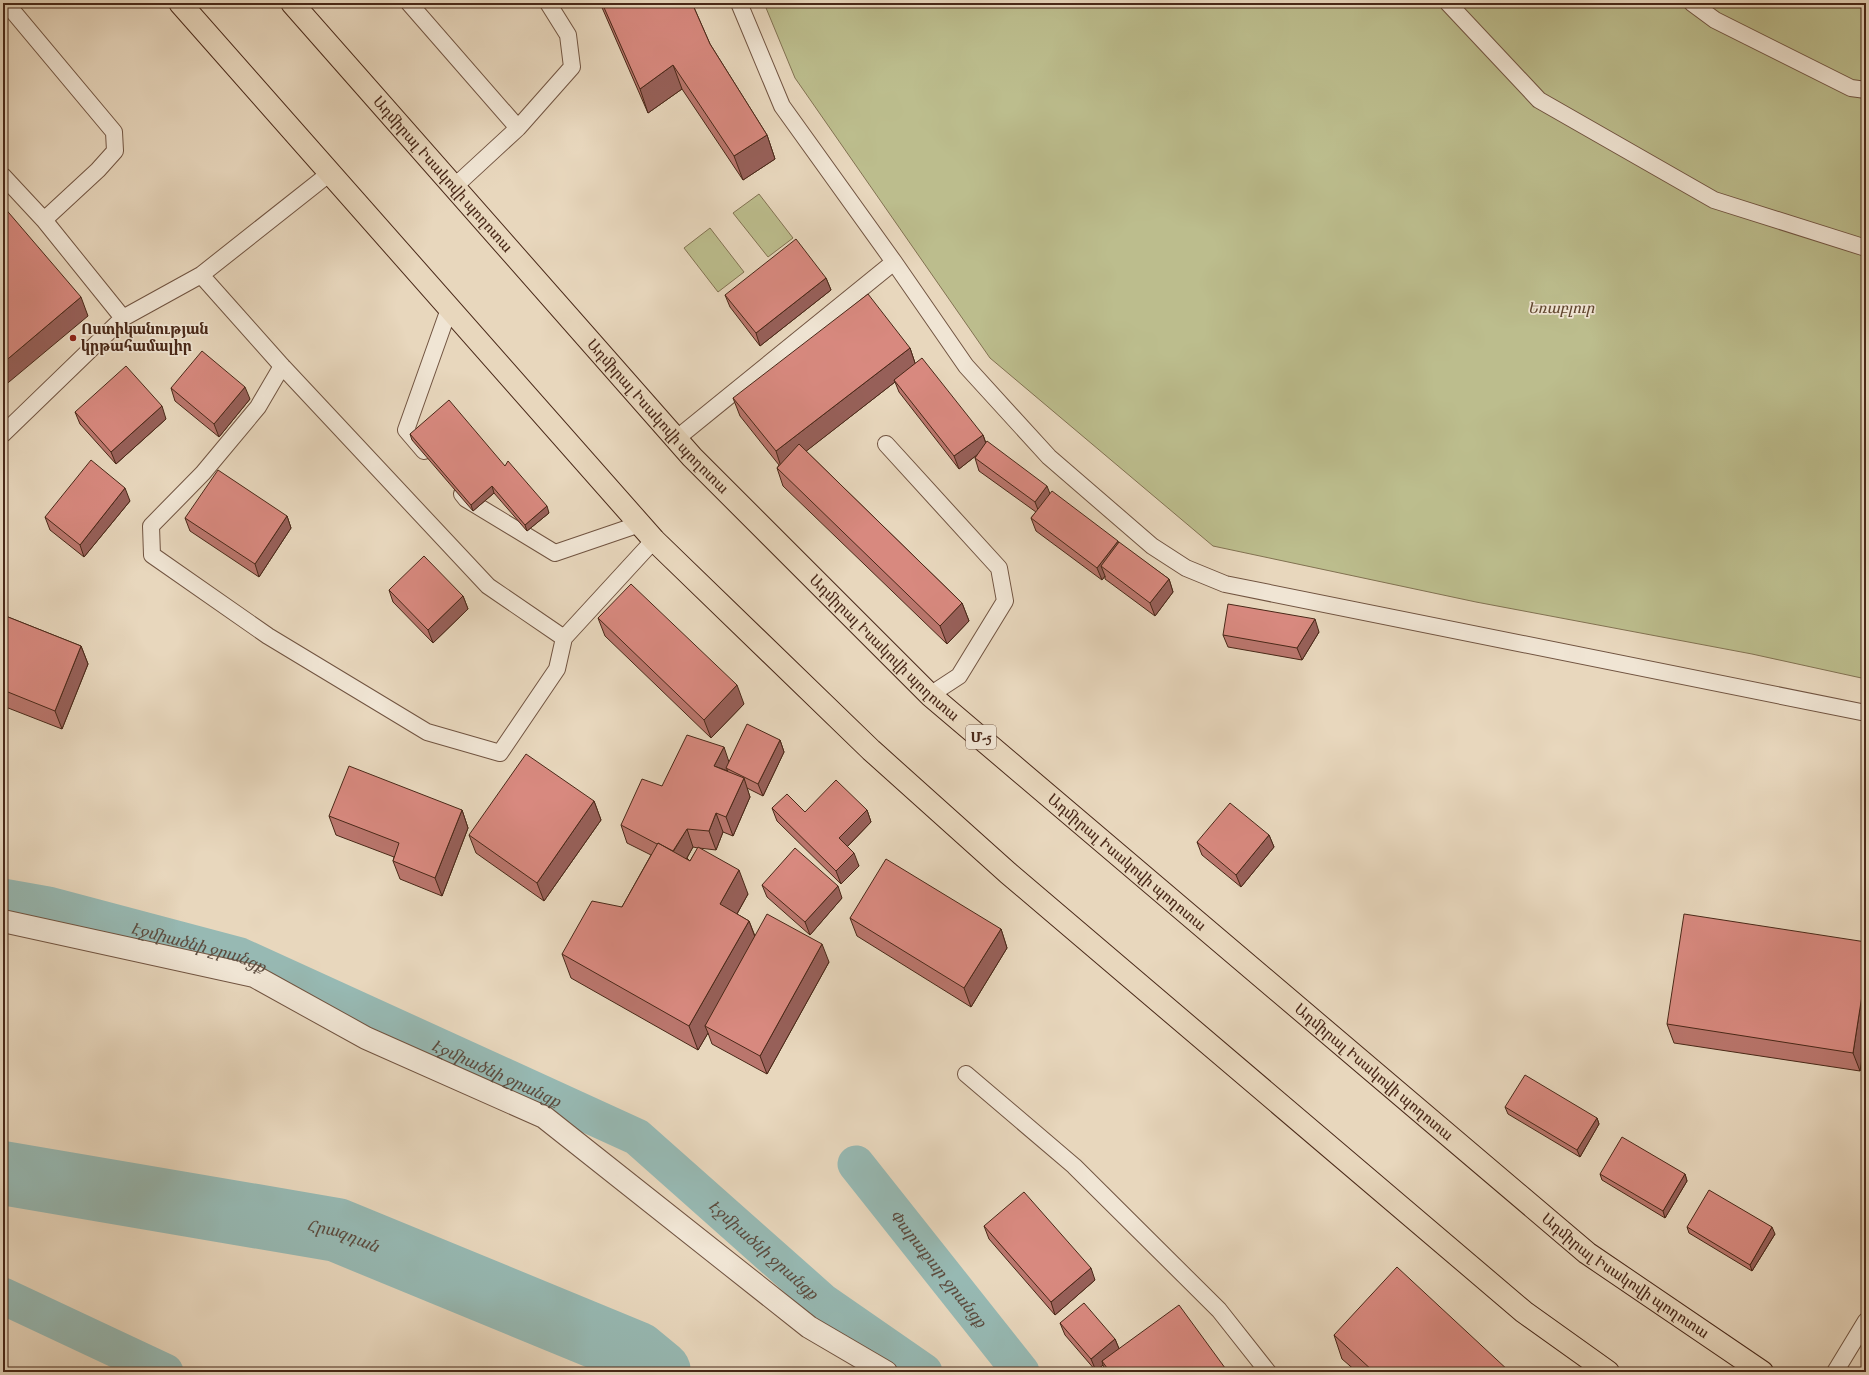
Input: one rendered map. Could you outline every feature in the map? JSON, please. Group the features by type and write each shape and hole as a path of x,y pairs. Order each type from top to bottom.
{"highway":[{"path":"180,3 647,532 871,750 1008,873 1524,1312 1608,1372"},
{"name":"Ադմիրալ Իսակովի պողոտա","path":"292,3 692,457 930,695 1587,1253 1762,1372"}],"street":[{"path":"3,922 254,976 366,1038 544,1117 809,1327 886,1372"}],"lane":[{"path":"6,3 114,132 115,151 98,170 44,220"},
{"path":"409,3 518,128"},
{"path":"454,187 518,128 572,68 568,35 548,3"},
{"path":"739,3 782,106 894,262 966,366 1049,457 1152,546 1186,568 1225,584 1866,713"},
{"path":"1448,3 1539,100 1714,200 1866,248"},
{"path":"1692,3 1715,20 1851,88 1866,90"},
{"path":"3,434 123,318 201,275 330,173"},
{"path":"3,176 44,220 123,318"},
{"path":"676,439 894,262"},
{"path":"201,275 282,366 488,586 564,638"},
{"path":"436,464 406,430 449,309"},
{"path":"282,366 258,407 203,473 151,526 152,555 268,636 427,732 500,753 557,669 564,638 647,532"},
{"path":"886,444 999,568 1005,601 959,676 930,695"},
{"path":"451,482 466,499 555,552 647,532"},
{"path":"966,1074 1074,1166 1219,1310 1268,1372"},
{"path":"1835,1372 1866,1321"}],"green space":[{"name":"Եռաբլուր","path":"764,3 1866,3 1866,679 1752,654 1476,602 1213,546 990,358 795,78"},
{"path":"759,194 793,238 768,257 733,213"},
{"path":"710,228 744,272 718,292 684,248"}],"building":[{"path":"602,3 692,3 710,44 767,135 734,156 673,65 640,89"},
{"path":"3,206 81,297 3,363"},
{"path":"796,239 826,278 756,333 725,295"},
{"path":"868,294 910,348 776,451 733,398"},
{"path":"202,351 245,387 214,424 171,388"},
{"path":"922,358 983,435 954,456 894,380"},
{"path":"126,366 162,406 111,452 75,412"},
{"path":"449,400 505,466 508,461 547,506 525,525 492,486 471,505 410,434"},
{"path":"987,441 1047,486 1035,502 975,458"},
{"path":"799,444 962,603 940,626 777,468"},
{"path":"91,460 125,488 80,545 45,517"},
{"path":"218,470 287,516 255,564 185,518"},
{"path":"1052,491 1118,541 1097,568 1031,518"},
{"path":"1119,542 1169,579 1150,603 1101,566"},
{"path":"424,556 463,596 428,630 389,590"},
{"path":"631,584 737,685 704,720 598,618"},
{"path":"1228,604 1315,619 1297,648 1223,635"},
{"path":"3,615 81,646 55,711 3,690"},
{"path":"747,724 780,740 758,784 726,768"},
{"path":"687,735 724,747 714,766 744,778 726,817 716,813 709,831 687,829 673,851 621,825 642,779 662,786"},
{"path":"526,754 594,801 537,883 469,835"},
{"path":"349,766 462,810 435,878 393,861 399,843 329,816"},
{"path":"836,780 867,810 839,838 854,853 836,871 772,808 787,794 805,812"},
{"path":"1230,803 1269,835 1236,875 1197,842"},
{"path":"658,843 690,861 698,847 739,870 720,904 749,921 689,1026 562,954 592,901 622,907"},
{"path":"795,848 838,886 805,922 762,885"},
{"path":"886,859 1001,929 964,988 850,918"},
{"path":"767,914 822,944 760,1056 705,1026"},
{"path":"1684,914 1866,942 1866,970 1853,1053 1667,1024"},
{"path":"1525,1075 1597,1118 1577,1150 1505,1107"},
{"path":"1622,1137 1685,1174 1663,1211 1600,1174"},
{"path":"1709,1190 1772,1227 1750,1265 1687,1227"},
{"path":"1024,1192 1091,1268 1051,1302 984,1226"},
{"path":"1397,1267 1510,1372 1374,1372 1334,1335"},
{"path":"1084,1303 1115,1339 1091,1359 1060,1323"},
{"path":"1179,1305 1228,1372 1110,1372 1102,1361"}],"waterway":[{"name":"Էջմիածնի ջրանցք","path":"3,897 48,905 240,956 637,1137 823,1302 924,1372"},
{"name":"Փարաքար ջրանցք","path":"856,1164 1021,1372"},
{"name":"Հրազդան","path":"3,1173 337,1230 636,1353 659,1372"},
{"path":"3,1296 165,1372"}],"place":[{"name":"Ոստիկանության կրթահամալիր","path":"73,338"}]}
